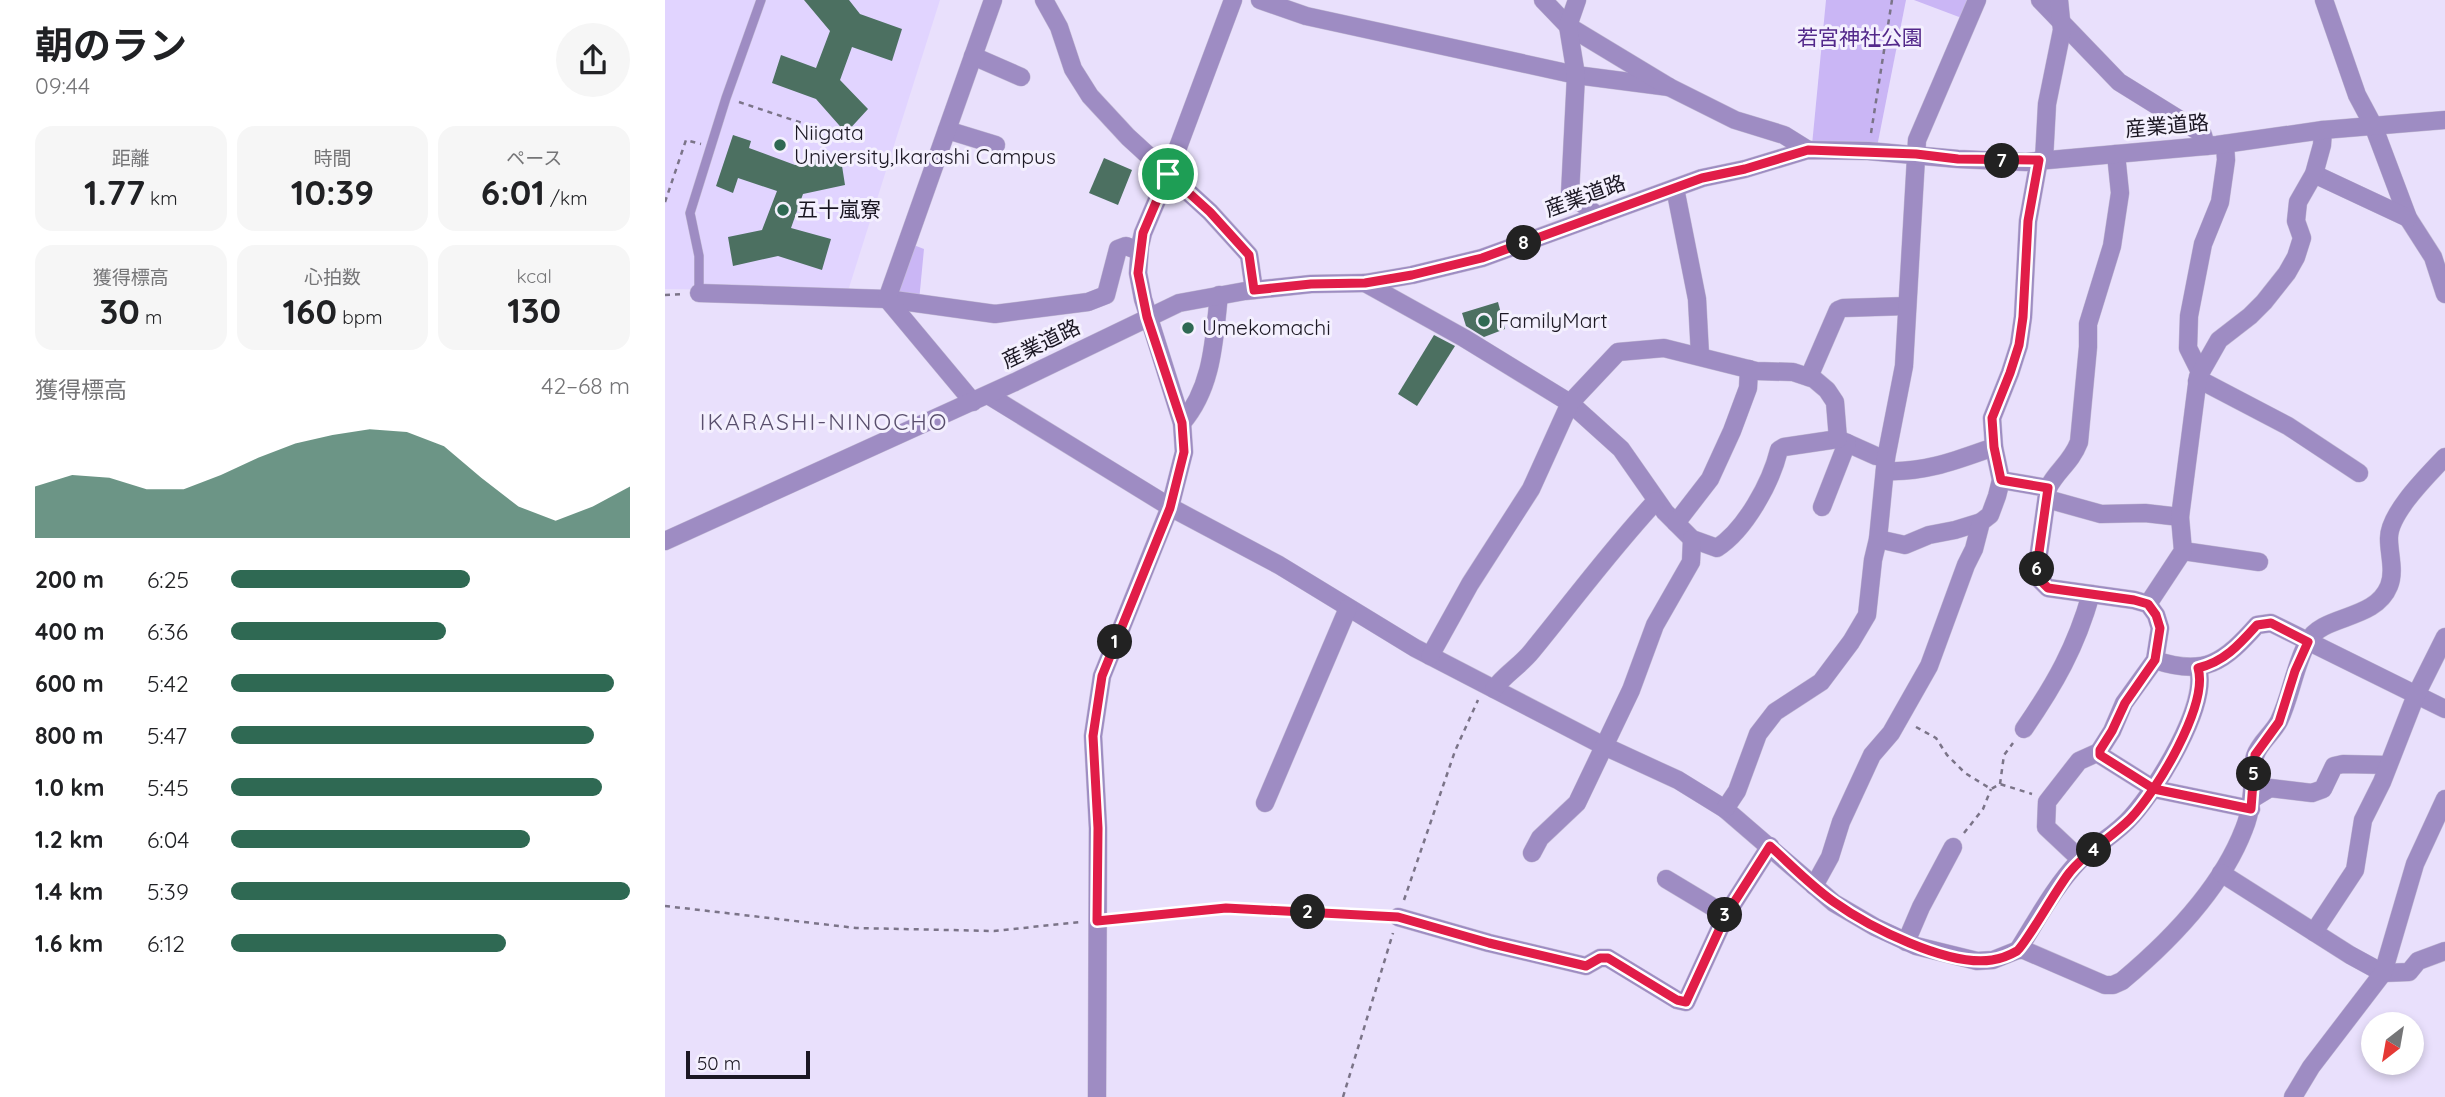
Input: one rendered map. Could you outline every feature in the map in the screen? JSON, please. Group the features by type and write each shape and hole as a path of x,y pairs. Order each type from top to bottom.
{"street":[{"path":"887,299 993,0"},
{"path":"1044,0 1059,27 1073,69 1090,96 1210,212 1249,255 1254,290"},
{"path":"1097,1097 1098,828 1093,736 1102,676 1170,508 1184,452 1182,423 1147,317 1138,273 1139,251 1143,233 1233,0"},
{"path":"1259,0 1306,16 1576,75 1669,87"},
{"path":"1543,0 1568,26 1669,87 1735,120 1784,135 1808,150"},
{"path":"1577,0 1568,26 1576,75 1570,194 1598,216"},
{"path":"1725,809 1737,791 1758,734 1775,712 1821,682 1867,615 1885,464 1904,366 1917,140 1977,0"},
{"path":"2040,0 2119,82 2198,131 2203,135 2206,146"},
{"path":"1878,539 1905,545 1929,535 1982,522 1990,515 2001,480 1994,447 1992,418 2010,373 2022,326 2028,221 2042,160 2047,104 2062,22 2059,0"},
{"path":"2324,0 2357,95 2373,125 2408,218 2433,257 2445,294"},
{"path":"973,56 1021,77"},
{"name":"産業道路","path":"665,541 980,398 1179,303 1254,290 1311,284 1365,283 1482,258 1675,188 1808,150 1868,151 1958,159 2042,160 2206,146 2323,130 2445,120"},
{"path":"947,130 996,145"},
{"path":"2148,604 2183,551 2180,517 2199,377 2219,340 2264,302 2287,274 2296,257 2302,238 2296,220 2298,202 2314,174 2323,130"},
{"path":"2224,144 2227,160 2222,191 2203,244 2189,316 2188,348 2199,377 2288,426 2359,473"},
{"path":"2080,859 2046,827 2047,802 2080,761 2099,752 2125,703 2155,660 2160,628 2156,615 2148,604 2048,588 2039,579 2037,567 2052,480 2073,457 2079,442 2088,324 2112,246 2120,193 2116,154"},
{"path":"2314,174 2408,218"},
{"path":"1675,188 1697,299 1700,355"},
{"path":"699,293 887,299 995,314 1089,302 1106,295 1118,249 1126,246 1139,251"},
{"path":"1365,283 1464,338 1570,403 1621,449 1656,501 1692,539 1717,548 1741,524 1764,490 1779,450 1784,447 1842,441 1885,464 1923,470 1994,447"},
{"path":"1182,423 1195,408 1204,389 1213,350 1219,295"},
{"path":"887,299 980,398 1170,508 1279,565 1430,656 1604,746 1678,780 1725,809 1834,903 1875,927 1906,942 1977,961 1993,960 2024,950 2105,985 2113,985 2129,975 2183,923 2221,873 2244,830 2251,804 2255,755 2279,722 2295,671 2308,642 2311,637 2330,625 2373,607 2382,598 2390,584 2389,530 2407,498 2445,457"},
{"path":"1809,377 1838,310 1843,307 1907,306"},
{"path":"1430,656 1470,584 1531,489 1570,403 1618,352 1664,348 1749,369 1793,372 1809,377 1827,390 1835,402 1842,441 1822,507"},
{"path":"1676,523 1710,479 1732,432 1748,388 1749,369"},
{"path":"2001,480 2101,514 2145,513 2180,517"},
{"path":"1489,687 1524,662 1629,530 1656,501"},
{"path":"1814,886 1831,857 1841,822 1872,755 1891,733 1929,666 1982,522"},
{"path":"1532,853 1540,838 1577,803 1642,664 1655,625 1691,562 1692,539"},
{"path":"2183,551 2259,562"},
{"path":"2024,729 2062,672 2076,643 2091,594"},
{"path":"1265,803 1348,608"},
{"path":"2155,660 2198,668 2212,665 2230,654 2257,625 2271,623 2445,709"},
{"path":"2314,932 2355,870 2363,820 2382,782 2416,695 2445,637"},
{"path":"2018,950 2056,890 2080,859 2108,840 2132,817 2154,789 2183,737 2192,713 2199,688 2198,668"},
{"path":"2099,752 2154,789 2251,804 2270,788 2312,793 2323,789 2335,766 2388,765"},
{"path":"2293,1097 2311,1067 2383,973 2415,864 2445,799"},
{"path":"1398,917 1489,943 1586,966 1600,958 1608,958 1677,1000 1686,1002 1726,915 1770,846"},
{"path":"1906,942 1921,907 1954,846"},
{"path":"2221,873 2383,973 2409,972 2418,961 2445,951"},
{"path":"1666,879 1726,915"}],"lane":[{"path":"699,293 699,256 690,214 726,98 761,0"}],"path":[{"path":"1868,151 1892,0"},
{"path":"726,98 805,124"},
{"path":"665,202 687,140 711,146"},
{"path":"1343,1097 1398,917 1455,751 1489,687"},
{"path":"1899,718 1936,738 1947,755 1965,773 1991,789"},
{"path":"2000,784 2004,755 2024,729"},
{"path":"1954,846 1983,809 1991,789 2000,784 2047,802"},
{"path":"665,905 856,928 994,931 1226,908 1398,917"}],"shaded area":[{"name":"Niigata University,Ikarashi Campus","path":"665,0 940,0 848,291 665,289"}],"green space":[{"name":"若宮神社公園","path":"1826,0 1906,0 1877,147 1812,145"},
{"name":"若宮神社公園","path":"1914,0 1976,0 1967,20"},
{"path":"911,244 924,249 919,301 895,298"}],"building":[{"path":"804,0 849,0 860,14 902,29 892,61 852,47 840,80 868,109 846,133 816,99 772,83 781,55 816,68 830,31"},
{"name":"五十嵐寮","path":"733,135 751,141 749,148 795,165 840,153 845,185 803,194 791,228 831,239 822,270 778,256 733,266 728,237 762,230 777,191 738,178 733,193 716,186"},
{"path":"1104,158 1132,170 1118,205 1089,193"},
{"name":"FamilyMart","path":"1498,302 1505,329 1484,337 1466,326 1462,313"},
{"path":"1434,335 1455,346 1417,406 1398,394"}],"place":[{"name":"Niigata University,Ikarashi Campus","path":"780,145"},
{"name":"五十嵐寮","path":"783,210"},
{"name":"FamilyMart","path":"1484,321"},
{"name":"Umekomachi","path":"1188,328"}],"district":[{"name":"IKARASHI-NINOCHO","path":"824,422"}],"route":[{"path":"1168,174 1143,233 1138,273 1147,317 1182,423 1184,452 1170,508 1102,676 1093,736 1098,828 1097,921 1226,908 1398,917 1489,943 1586,966 1600,958 1608,958 1677,1000 1686,1002 1726,915 1770,846 1834,903 1875,927 1916,946 1947,955 1977,961 1993,960 2018,950 2056,890 2080,859 2108,840 2132,817 2154,789 2183,737 2192,713 2199,688 2198,668 2212,665 2230,654 2257,625 2271,623 2308,642 2295,671 2279,722 2255,755 2251,809 2154,789 2100,755 2099,752 2125,703 2155,660 2160,628 2156,615 2148,604 2134,600 2048,588 2039,579 2037,567 2048,488 2001,480 1994,447 1992,418 2019,345 2028,221 2039,160 2026,162 1868,151 1808,150 1745,169 1702,178 1482,258 1365,283 1311,284 1254,290 1249,255 1210,212 1168,174"}]}
